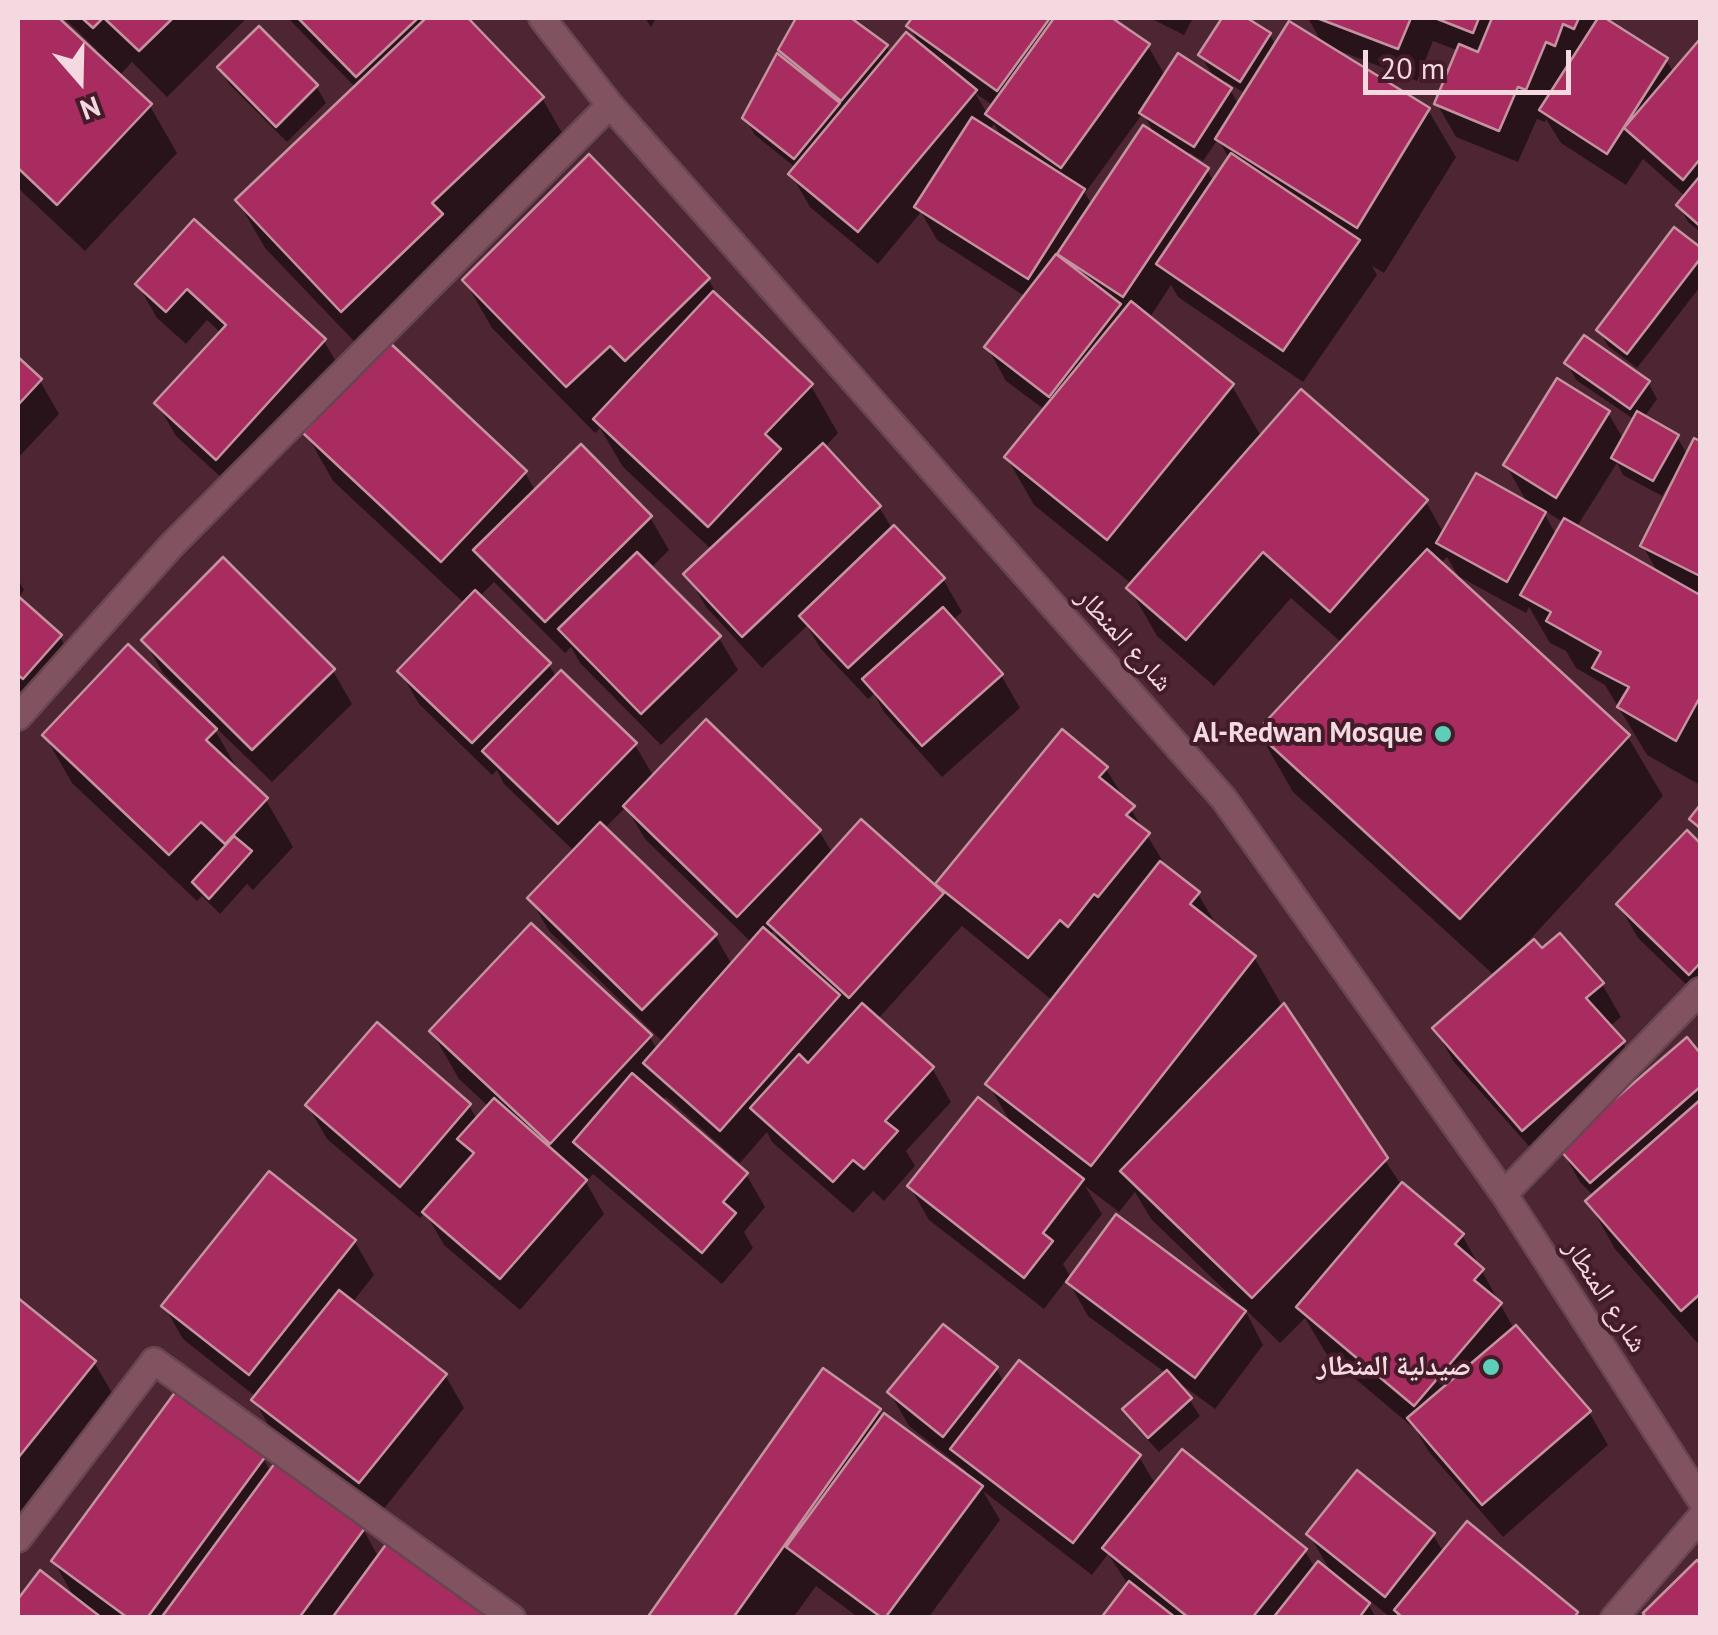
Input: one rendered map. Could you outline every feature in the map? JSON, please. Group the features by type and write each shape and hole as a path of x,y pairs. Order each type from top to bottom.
{"street":[{"name":"شارع المنطار","path":"542,18 610,106 1224,799 1504,1194 1700,1499"},
{"path":"18,716 170,546 610,106"},
{"path":"1504,1194 1700,991"},
{"path":"18,1539 154,1361 512,1618"},
{"path":"1614,1618 1700,1518"}],"building":[{"path":"18,18 59,18 152,104 57,205 18,168"},
{"path":"82,18 103,18 93,28"},
{"path":"104,18 173,18 139,51"},
{"path":"298,18 418,18 356,77"},
{"path":"426,18 468,18 544,97 432,203 443,214 341,312 235,200"},
{"path":"796,18 851,18 888,45 841,101 778,50"},
{"path":"912,18 1050,18 997,91 906,26"},
{"path":"1054,18 1112,18 1150,44 1061,168 985,114"},
{"path":"1222,18 1247,18 1271,33 1240,82 1198,55"},
{"path":"1317,18 1411,18 1398,49"},
{"path":"1435,18 1479,18 1473,33"},
{"path":"1492,18 1579,18 1574,29 1563,24 1555,46 1546,42 1526,90 1518,87 1499,131 1434,104 1459,44 1478,52"},
{"path":"1598,18 1605,18 1668,58 1607,154 1539,110"},
{"path":"1289,21 1430,108 1357,228 1215,139"},
{"path":"259,26 318,85 276,127 217,67"},
{"path":"906,32 977,90 858,232 788,174"},
{"path":"1700,39 1700,159 1683,180 1624,128"},
{"path":"777,53 840,103 794,159 742,118"},
{"path":"1178,53 1232,88 1194,147 1139,113"},
{"path":"972,117 1085,189 1028,279 914,207"},
{"path":"1143,125 1209,168 1123,297 1057,254"},
{"path":"1231,153 1360,240 1283,351 1156,264"},
{"path":"589,154 710,278 625,361 610,346 566,387 462,280"},
{"path":"1700,176 1700,226 1676,205"},
{"path":"194,219 326,339 216,460 154,403 226,325 187,289 166,312 135,284"},
{"path":"1674,227 1700,247 1700,259 1627,354 1596,330"},
{"path":"1056,254 1121,304 1049,397 984,347"},
{"path":"713,291 813,384 765,434 781,449 708,527 593,419"},
{"path":"1131,301 1234,384 1107,540 1004,457"},
{"path":"1584,335 1650,381 1630,409 1564,363"},
{"path":"389,342 527,471 441,562 303,433"},
{"path":"18,357 42,379 18,405"},
{"path":"1557,378 1610,411 1556,498 1503,465"},
{"path":"1301,389 1428,500 1330,612 1263,552 1186,640 1126,588"},
{"path":"1637,411 1679,435 1653,481 1611,458"},
{"path":"1694,438 1700,441 1700,576 1640,546"},
{"path":"823,443 881,506 742,637 683,574"},
{"path":"581,444 652,516 545,622 473,550"},
{"path":"1476,473 1546,512 1507,582 1436,543"},
{"path":"1564,518 1700,595 1700,697 1676,741 1617,707 1629,687 1592,668 1601,652 1546,621 1551,612 1520,595"},
{"path":"894,525 945,578 848,668 799,616"},
{"name":"Al-Redwan Mosque","path":"1427,549 1630,735 1460,919 1256,732"},
{"path":"637,552 721,636 641,714 558,629"},
{"path":"223,557 335,669 252,750 141,640"},
{"path":"475,590 551,663 472,743 397,671"},
{"path":"18,596 62,635 23,679 18,675"},
{"path":"943,607 1003,674 922,746 862,679"},
{"path":"128,644 217,729 206,740 268,798 225,844 201,822 169,855 42,735"},
{"path":"561,670 637,743 558,824 482,751"},
{"path":"706,719 821,830 737,917 623,806"},
{"path":"1062,729 1108,767 1099,777 1135,806 1126,815 1150,833 1098,897 1094,894 1068,927 1060,920 1028,958 935,884"},
{"path":"1700,805 1700,828 1689,819"},
{"path":"861,819 944,893 849,998 767,923"},
{"path":"600,822 717,934 642,1010 527,898"},
{"path":"1687,830 1700,843 1700,963 1689,975 1616,904"},
{"path":"234,836 252,851 209,899 192,882"},
{"path":"1160,861 1200,892 1190,904 1256,956 1091,1166 985,1084"},
{"path":"531,923 652,1035 550,1144 429,1031"},
{"path":"763,927 840,995 720,1131 643,1063"},
{"path":"1560,933 1604,983 1586,998 1625,1041 1522,1131 1432,1028 1534,939 1542,948"},
{"path":"862,1003 934,1067 885,1121 898,1131 864,1169 853,1160 833,1182 750,1108 799,1054 808,1063"},
{"path":"1284,1003 1388,1158 1252,1298 1120,1171"},
{"path":"377,1022 471,1104 400,1187 305,1105"},
{"path":"1687,1037 1700,1053 1700,1087 1590,1183 1558,1148"},
{"path":"632,1073 748,1173 723,1202 736,1213 702,1253 573,1142"},
{"path":"978,1097 1084,1179 1043,1233 1053,1241 1024,1278 907,1186"},
{"path":"494,1098 587,1180 500,1279 422,1212 474,1153 457,1139"},
{"path":"1700,1100 1700,1294 1681,1311 1585,1201"},
{"path":"269,1171 356,1240 249,1375 161,1306"},
{"path":"1402,1182 1464,1234 1455,1244 1484,1269 1474,1280 1502,1303 1414,1406 1296,1307"},
{"path":"1116,1214 1246,1311 1195,1378 1066,1282"},
{"path":"339,1290 447,1374 359,1483 251,1400"},
{"path":"18,1298 96,1361 18,1458"},
{"path":"943,1324 998,1367 943,1437 887,1392"},
{"path":"1516,1325 1591,1411 1482,1505 1407,1418"},
{"path":"1019,1360 1141,1455 1073,1543 950,1449"},
{"path":"823,1368 881,1409 733,1618 647,1618"},
{"path":"1167,1370 1192,1398 1148,1438 1122,1409"},
{"path":"176,1391 265,1457 147,1618 128,1618 51,1561"},
{"path":"884,1413 983,1486 882,1618 786,1547"},
{"path":"1182,1449 1307,1549 1252,1618 1189,1618 1102,1548"},
{"path":"275,1463 365,1528 299,1618 161,1618"},
{"path":"1357,1470 1435,1533 1385,1597 1306,1534"},
{"path":"1467,1521 1578,1612 1574,1618 1403,1618 1394,1610"},
{"path":"387,1543 492,1618 332,1618"},
{"path":"1697,1560 1700,1618 1646,1618 1643,1613"},
{"path":"1318,1561 1370,1603 1359,1618 1273,1618"},
{"path":"40,1570 102,1618 18,1618 18,1599"},
{"path":"1129,1581 1176,1618 1101,1618"}],"place":[{"name":"Al-Redwan Mosque","path":"1443,734"},
{"name":"صيدلية المنطار","path":"1491,1367"}]}
